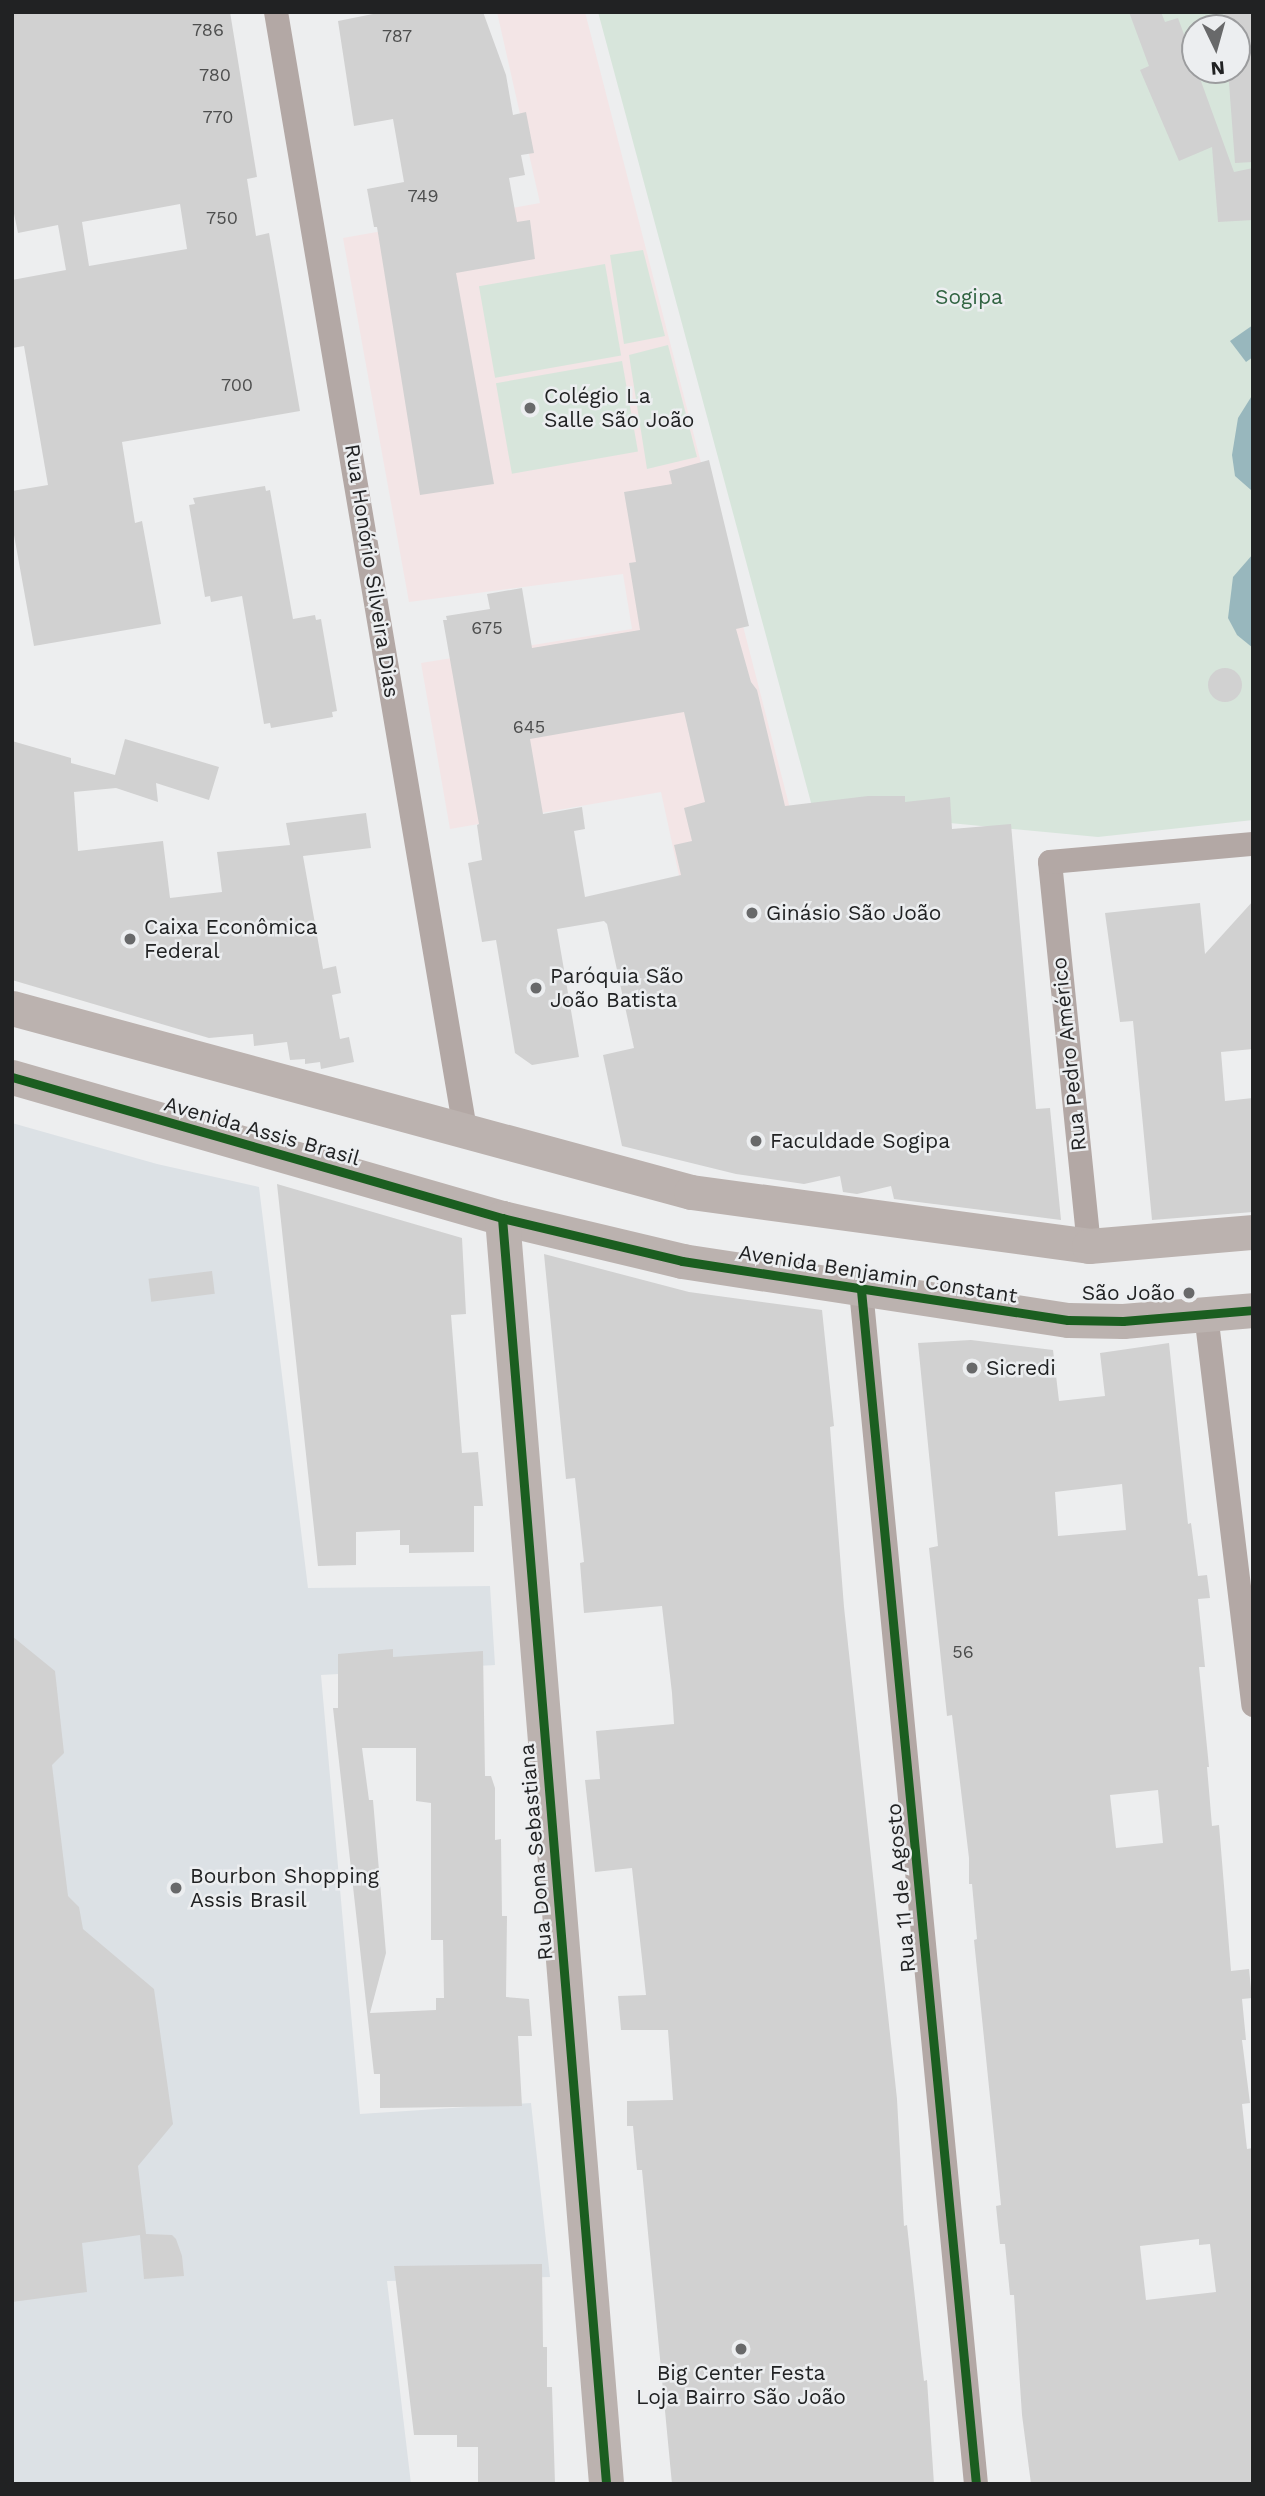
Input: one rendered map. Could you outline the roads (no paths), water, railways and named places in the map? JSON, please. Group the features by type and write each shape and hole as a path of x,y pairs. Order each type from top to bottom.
{"main road":[{"path":"12,1008 691,1192 1089,1246 1253,1232"},
{"name":"Avenida Assis Brasil","path":"12,1077 502,1218"},
{"name":"Avenida Benjamin Constant","path":"502,1218 681,1261 1068,1320 1123,1321 1253,1310"},
{"name":"Rua Dona Sebastiana","path":"502,1218 606,2484"}],"street":[{"name":"Rua Honório Silveira Dias","path":"276,12 465,1130"},
{"name":"Rua Pedro Américo","path":"1089,1246 1050,862 1253,844"},
{"name":"Rua 11 de Agosto","path":"861,1290 976,2484"},
{"path":"1206,1314 1253,1705"}],"water":[{"path":"1253,325 1253,357 1246,362 1230,341"},
{"path":"1253,394 1253,503 1251,490 1235,476 1232,455 1238,418"},
{"path":"1253,554 1253,648 1237,635 1228,618 1233,577"}],"place":[{"name":"Colégio La Salle São João","path":"530,408"},
{"name":"Ginásio São João","path":"752,913"},
{"name":"Caixa Econômica Federal","path":"130,939"},
{"name":"Paróquia São João Batista","path":"536,988"},
{"name":"Faculdade Sogipa","path":"756,1141"},
{"name":"São João","path":"1189,1293"},
{"name":"Sicredi","path":"972,1368"},
{"name":"Bourbon Shopping Assis Brasil","path":"176,1888"},
{"name":"Big Center Festa Loja Bairro São João","path":"741,2349"}],"park label":[{"name":"Sogipa","path":"969,297"}]}
